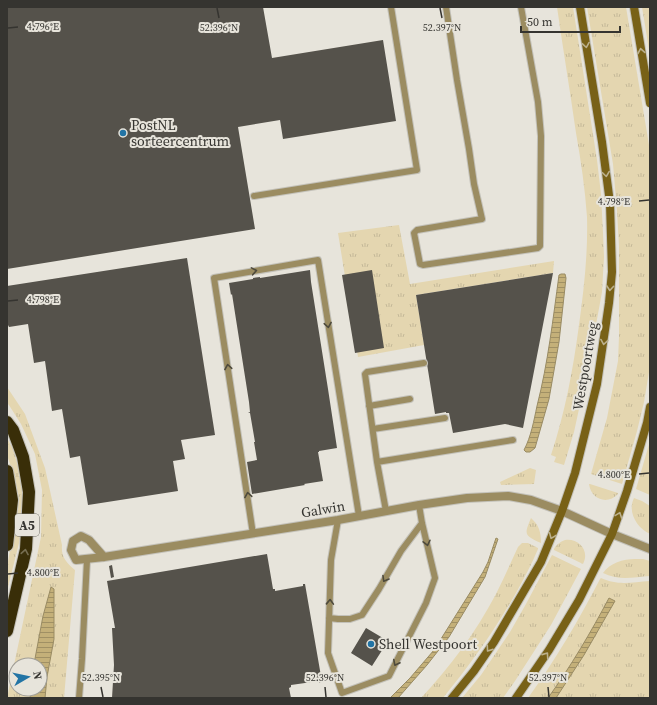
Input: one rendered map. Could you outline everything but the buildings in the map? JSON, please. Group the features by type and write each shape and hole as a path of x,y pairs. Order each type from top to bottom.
{"highway":[{"name":"A5","path":"7,422 13,430 23,457 29,492 26,549 7,631"},
{"name":"A5","path":"7,471 12,500 7,545"}],"main road":[{"name":"Westpoortweg","path":"452,698 474,671 494,642 517,606 541,562 562,511 575,473 597,384 612,272 610,203 602,142 580,7"},
{"path":"634,7 650,103"},
{"path":"516,698 549,650 579,600 612,534 647,424 650,407"}],"street":[{"name":"Galwin","path":"87,560 467,498 508,496 531,500 562,511 612,534"},
{"path":"612,534 650,549"},
{"path":"87,560 76,560 70,550 73,541 82,536 89,540 104,557"}],"lane":[{"path":"254,196 417,170 391,7"},
{"path":"446,7 474,184 482,219 417,230 414,233 420,264 423,265 538,248 540,246 541,129 538,102 521,7"},
{"path":"253,534 214,278 318,260 359,516"},
{"path":"386,511 364,374 367,372 424,363"},
{"path":"369,406 410,400"},
{"path":"373,429 445,418"},
{"path":"377,462 513,440"},
{"path":"338,520 331,560 328,653 342,693 389,676 426,603 435,578 419,505"},
{"path":"329,618 350,619 362,615 401,551 422,523"},
{"path":"79,698 87,560"}],"green space":[{"path":"557,7 573,7 597,160 601,194 604,257 602,292 589,363 574,432 564,465 554,462 556,457 551,455 564,407 577,342 585,271 587,217 581,164"},
{"path":"587,7 626,7 650,151 650,366 644,402 622,484 591,474 607,418 618,361 619,246 613,164"},
{"path":"642,7 650,7 650,56"},
{"path":"399,225 410,284 554,261 553,273 416,295 424,345 358,357 338,233"},
{"path":"7,387 25,414 45,468 62,545 63,556 75,570 64,698 45,698 48,697 48,657 46,657 43,616 35,657 16,657 41,537 42,490 35,454 21,424 7,402"},
{"path":"7,438 13,449 23,484 24,523 7,591 7,567 16,517 16,489 7,455"},
{"path":"650,441 650,495 636,489"},
{"path":"530,468 536,470 534,484 501,485 500,482"},
{"path":"589,484 618,494 610,499 600,499 593,494"},
{"path":"634,498 650,506 650,534 641,528 634,519 632,503"},
{"path":"531,518 539,529 541,543 531,538 527,534 527,528"},
{"path":"565,540 575,541 582,546 585,554 583,564 554,550 557,544"},
{"path":"522,543 528,543 538,549 531,566 491,634 443,698 421,698 442,674 471,635 496,594 518,547"},
{"path":"552,555 581,569 551,625 503,698 462,698 481,675 510,632"},
{"path":"635,559 650,561 650,576 620,578 603,573 617,562"},
{"path":"601,578 619,583 650,581 650,698 528,698 566,640"},
{"path":"8,693 8,697 30,697 30,698 7,698"}],"shaded area":[{"path":"565,274 566,278 559,342 549,399 535,448 530,452 526,452 524,450 529,440 544,374 559,275"},
{"path":"496,538 498,539 485,577 449,637 398,698 390,698 410,678 434,650 483,572"},
{"path":"51,587 54,589 54,639 48,672 48,657 35,657 43,616"},
{"path":"609,598 615,601 584,655 556,698 548,698 565,674"},
{"path":"30,697 45,697 45,698"}],"place":[{"name":"PostNL sorteercentrum","path":"123,133"},
{"name":"Shell Westpoort","path":"371,644"}]}
